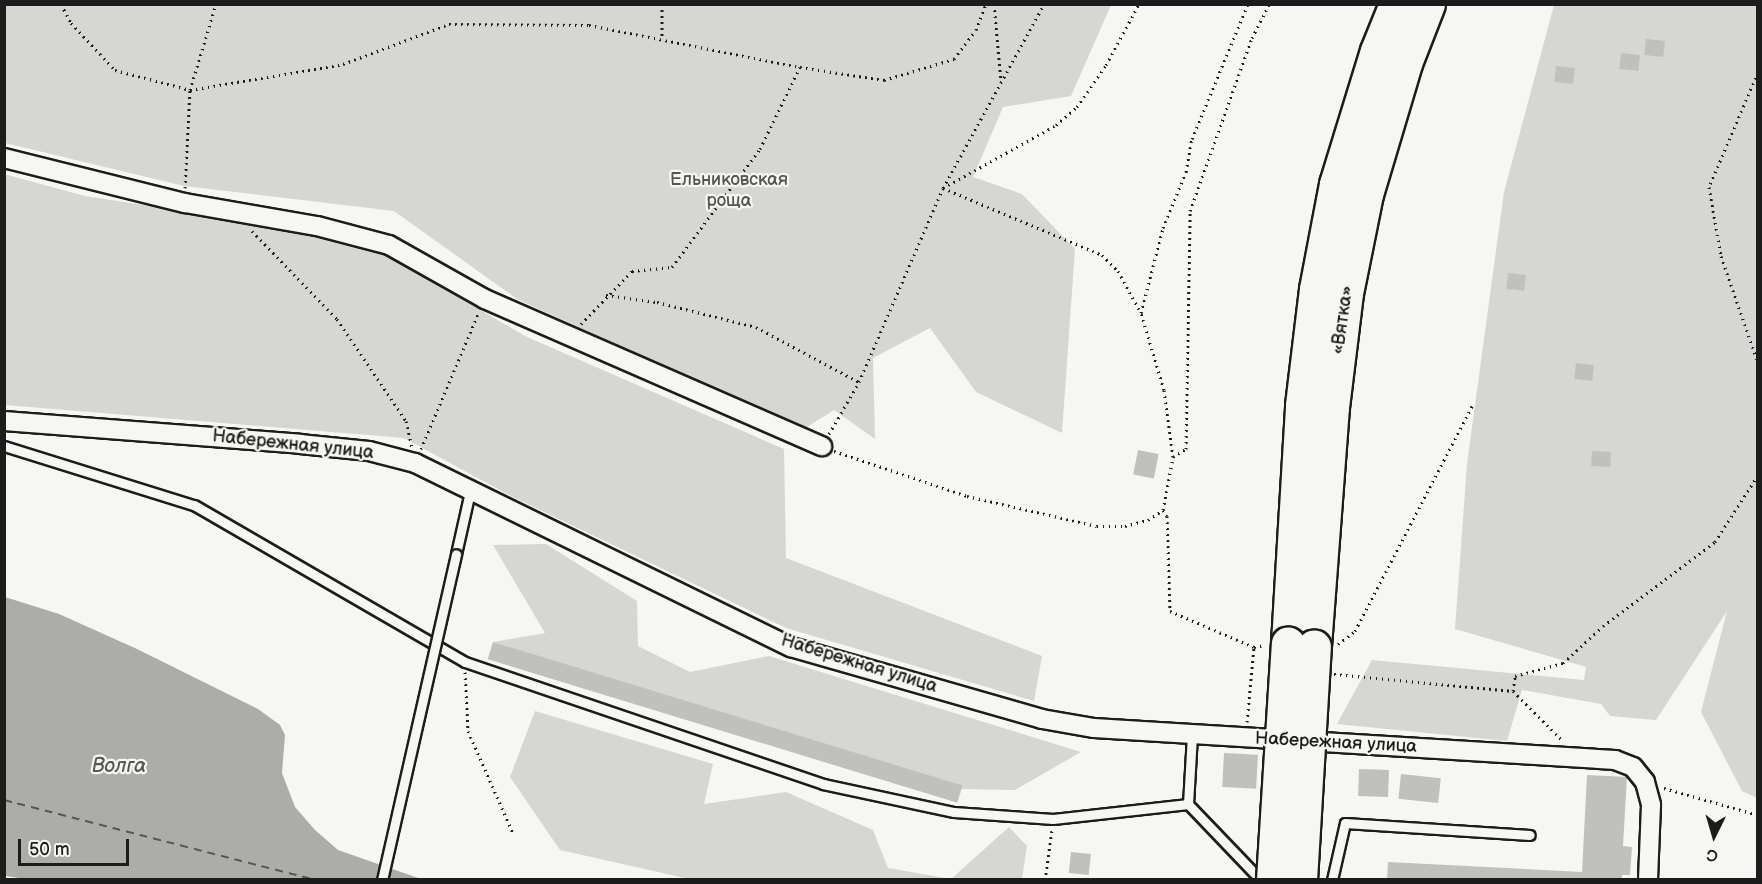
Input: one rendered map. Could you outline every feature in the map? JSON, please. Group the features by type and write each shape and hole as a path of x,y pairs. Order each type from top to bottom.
{"highway":[{"name":"«Вятка»","path":"1312,645 1302,405 1316,289 1336,184 1377,51 1396,4"},
{"name":"«Вятка»","path":"1312,645 1332,407 1346,293 1366,194 1405,63 1428,4"},
{"path":"1273,879 1312,645"},
{"path":"1300,879 1312,645"}],"street":[{"path":"4,158 184,203 317,226 389,245 484,299 822,446"},
{"name":"Набережная улица","path":"4,421 300,444 369,451 415,462 471,487 790,647 1042,719 1094,728 1578,756 1633,767 1645,782"},
{"path":"1645,782 1651,805 1648,879"}],"lane":[{"path":"4,446 194,505 465,662 823,784 954,812 1053,819 1188,804"},
{"path":"382,879 471,487"},
{"path":"1192,734 1188,804 1261,879"},
{"path":"1332,879 1345,823 1530,835"}],"path":[{"path":"61,4 71,23 115,70 190,90 343,64 449,24 589,25 662,37 800,68 884,80 954,59 976,30 986,4"},
{"path":"184,203 190,90 216,4"},
{"path":"662,4 662,37"},
{"path":"994,4 1001,83"},
{"path":"1044,4 943,188 859,382 822,446 967,496 1068,521 1125,526 1148,520 1163,510"},
{"path":"943,188 1056,125 1077,107 1106,65 1139,4"},
{"path":"1141,313 1163,228 1183,181 1192,139 1248,4"},
{"path":"1173,456 1186,449 1190,211 1252,39 1269,4"},
{"path":"569,336 632,270 672,267 760,149 800,68"},
{"path":"1758,72 1709,187 1721,256 1758,363"},
{"path":"943,188 1102,255 1118,271 1141,313 1164,390 1173,456 1163,510 1167,516 1170,611 1254,646 1245,737"},
{"path":"225,210 250,229 337,319 406,421 415,462"},
{"path":"606,295 657,302 756,327 859,382"},
{"path":"415,462 484,299"},
{"path":"1312,645 1355,631 1473,404"},
{"path":"1513,692 1515,676 1563,663 1603,626 1715,542 1758,475"},
{"path":"465,662 468,731 513,833"},
{"path":"1332,674 1513,692 1578,756"},
{"path":"1645,782 1758,815"},
{"path":"1045,879 1053,819"}],"green space":[{"name":"Ельниковская роща","path":"5,5 1111,5 1071,96 1003,107 973,177 1022,194 1075,249 1062,433 976,392 930,328 873,358 875,439 834,410 804,429 517,299 394,211 184,186 5,143"},
{"path":"1554,5 1757,5 1757,798 1742,791 1701,712 1727,611 1656,720 1610,716 1601,704 1522,690 1507,741 1337,724 1372,660 1584,680 1586,667 1455,629 1467,464 1504,192"},
{"path":"4,174 85,196 216,216 370,246 527,337 784,449 786,558 1042,656 1034,701 786,628 513,497 404,438 5,405"},
{"path":"546,544 637,601 638,646 690,672 769,656 1081,752 1015,790 962,789 493,642 545,633 493,545"},
{"path":"535,711 713,764 704,804 786,792 873,830 888,868 951,879 689,879 560,850 510,777"},
{"path":"1009,827 1027,846 1022,879 951,879"}],"water":[{"name":"Волга","path":"5,597 59,614 137,649 258,709 280,725 285,735 282,773 295,807 315,830 338,850 421,879 33,880 5,876"}],"building":[{"path":"1646,39 1665,41 1663,57 1644,55"},
{"path":"1621,53 1640,55 1638,71 1619,69"},
{"path":"1556,66 1575,68 1573,84 1554,82"},
{"path":"1508,273 1526,275 1524,291 1506,289"},
{"path":"1576,363 1594,365 1592,381 1574,379"},
{"path":"1138,450 1159,454 1154,479 1133,475"},
{"path":"1592,451 1611,452 1610,467 1591,466"},
{"path":"493,642 963,786 957,803 488,659"},
{"path":"1224,753 1258,755 1256,789 1222,787"},
{"path":"1359,769 1389,770 1388,797 1358,796"},
{"path":"1401,774 1441,778 1438,803 1398,799"},
{"path":"1587,775 1627,777 1623,846 1632,847 1630,875 1622,875 1622,880 1387,880 1388,862 1582,872"},
{"path":"1071,852 1091,854 1089,875 1069,873"}],"ferry route":[{"path":"4,800 315,880"}]}
